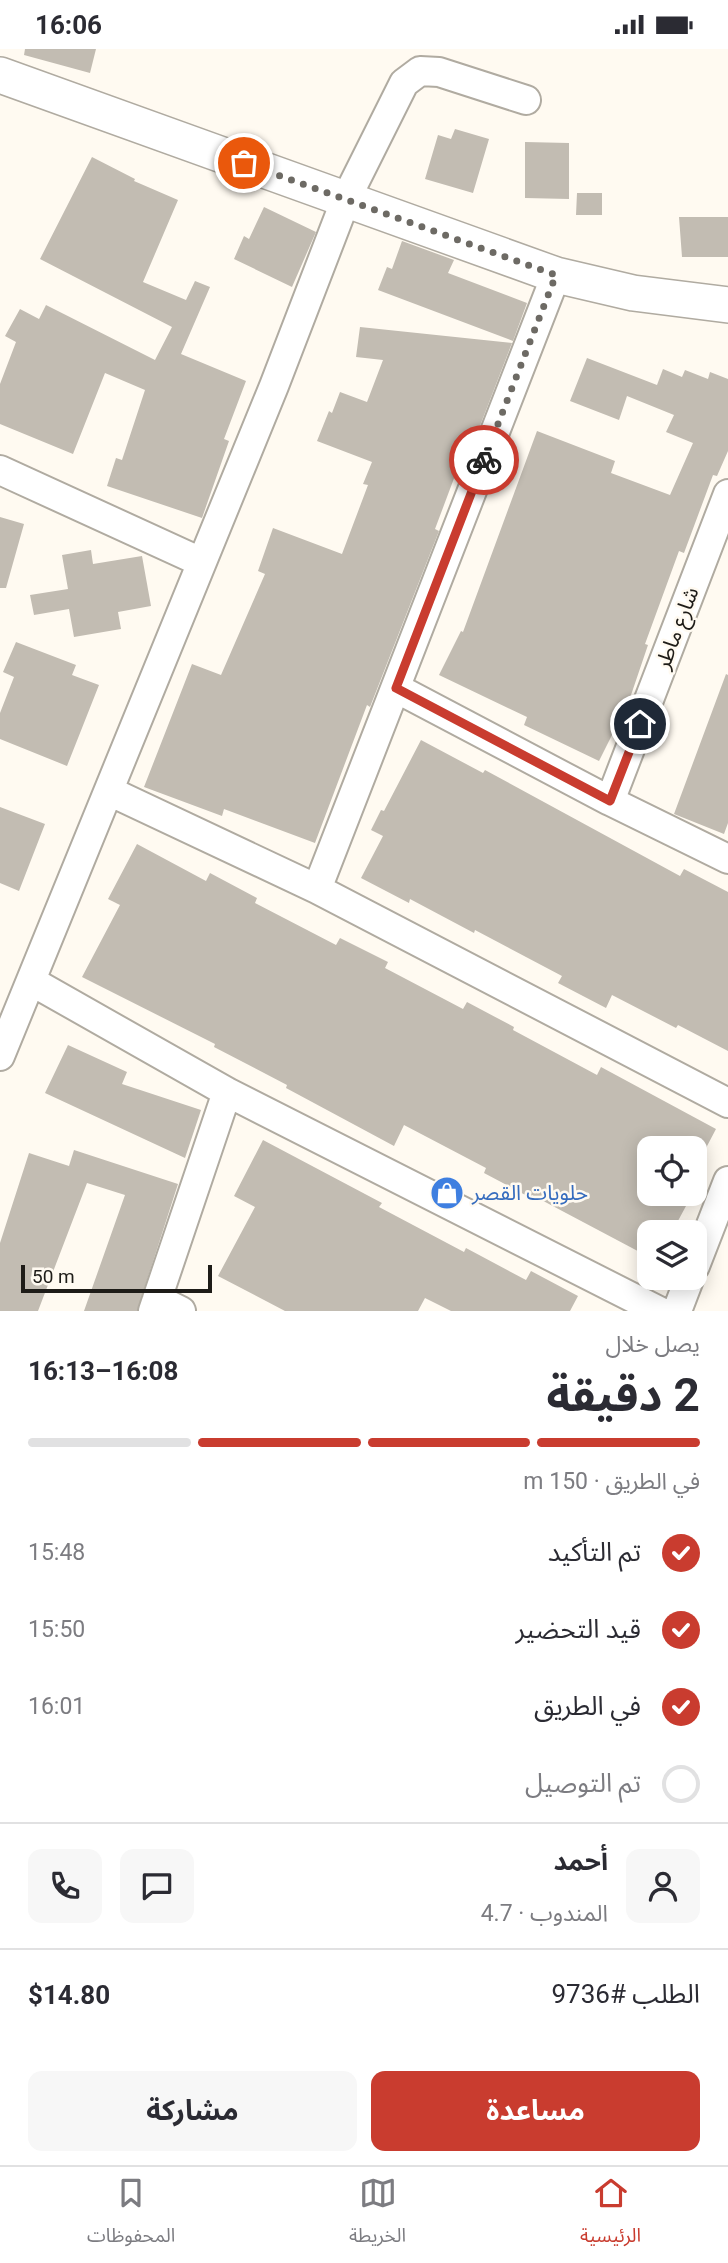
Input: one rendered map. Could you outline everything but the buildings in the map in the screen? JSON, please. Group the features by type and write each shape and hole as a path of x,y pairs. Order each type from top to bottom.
{"main road":[{"path":"0,75 556,275 633,293 728,305"}],"street":[{"path":"0,1056 274,386 346,199 404,83 420,71 439,72 526,100"},
{"path":"317,889 556,275"},
{"path":"0,470 201,562"},
{"name":"شارع ماطر","path":"610,801 728,494"},
{"path":"396,688 610,801 728,859"},
{"path":"109,790 317,889 728,1103"},
{"path":"31,981 227,1091 659,1311"},
{"path":"164,1307 227,1091"},
{"path":"707,1235 728,1181"},
{"path":"677,1311 685,1290"}],"way so far":[{"path":"244,163 556,275 484,460"}],"place":[{"name":"حلويات القصر","path":"447,1193"}],"route":[{"path":"484,460 396,688 610,801 640,724"}]}
